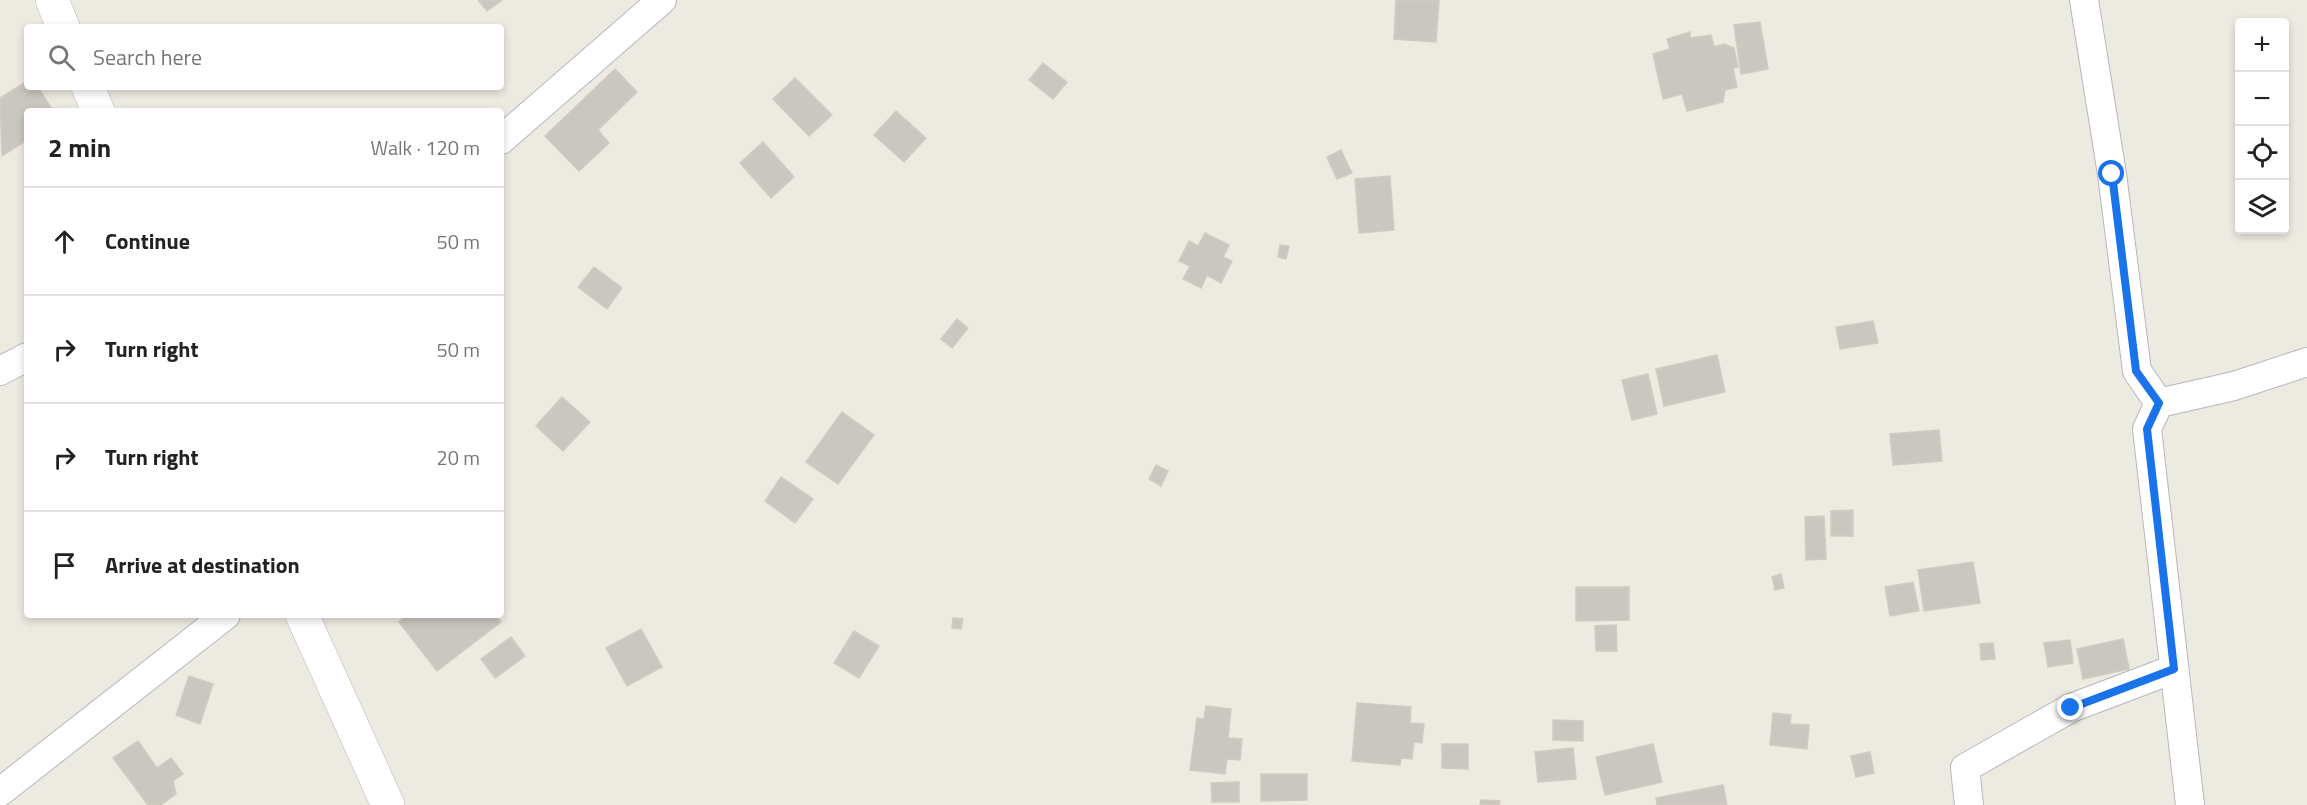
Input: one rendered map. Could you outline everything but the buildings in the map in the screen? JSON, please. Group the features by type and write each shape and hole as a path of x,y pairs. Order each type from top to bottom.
{"street":[{"path":"52,0 62,24"},
{"path":"504,137 662,0"},
{"path":"2084,0 2112,174 2136,371 2159,403"},
{"path":"89,90 97,108"},
{"path":"0,371 24,359"},
{"path":"2159,403 2234,386 2307,362"},
{"path":"2159,403 2147,429 2190,805"},
{"path":"0,792 222,618"},
{"path":"303,618 388,805"},
{"path":"1969,805 1965,768 2071,708 2174,669"}],"route":[{"path":"2071,708 2174,669 2147,429 2159,403 2136,371 2112,174"}]}
